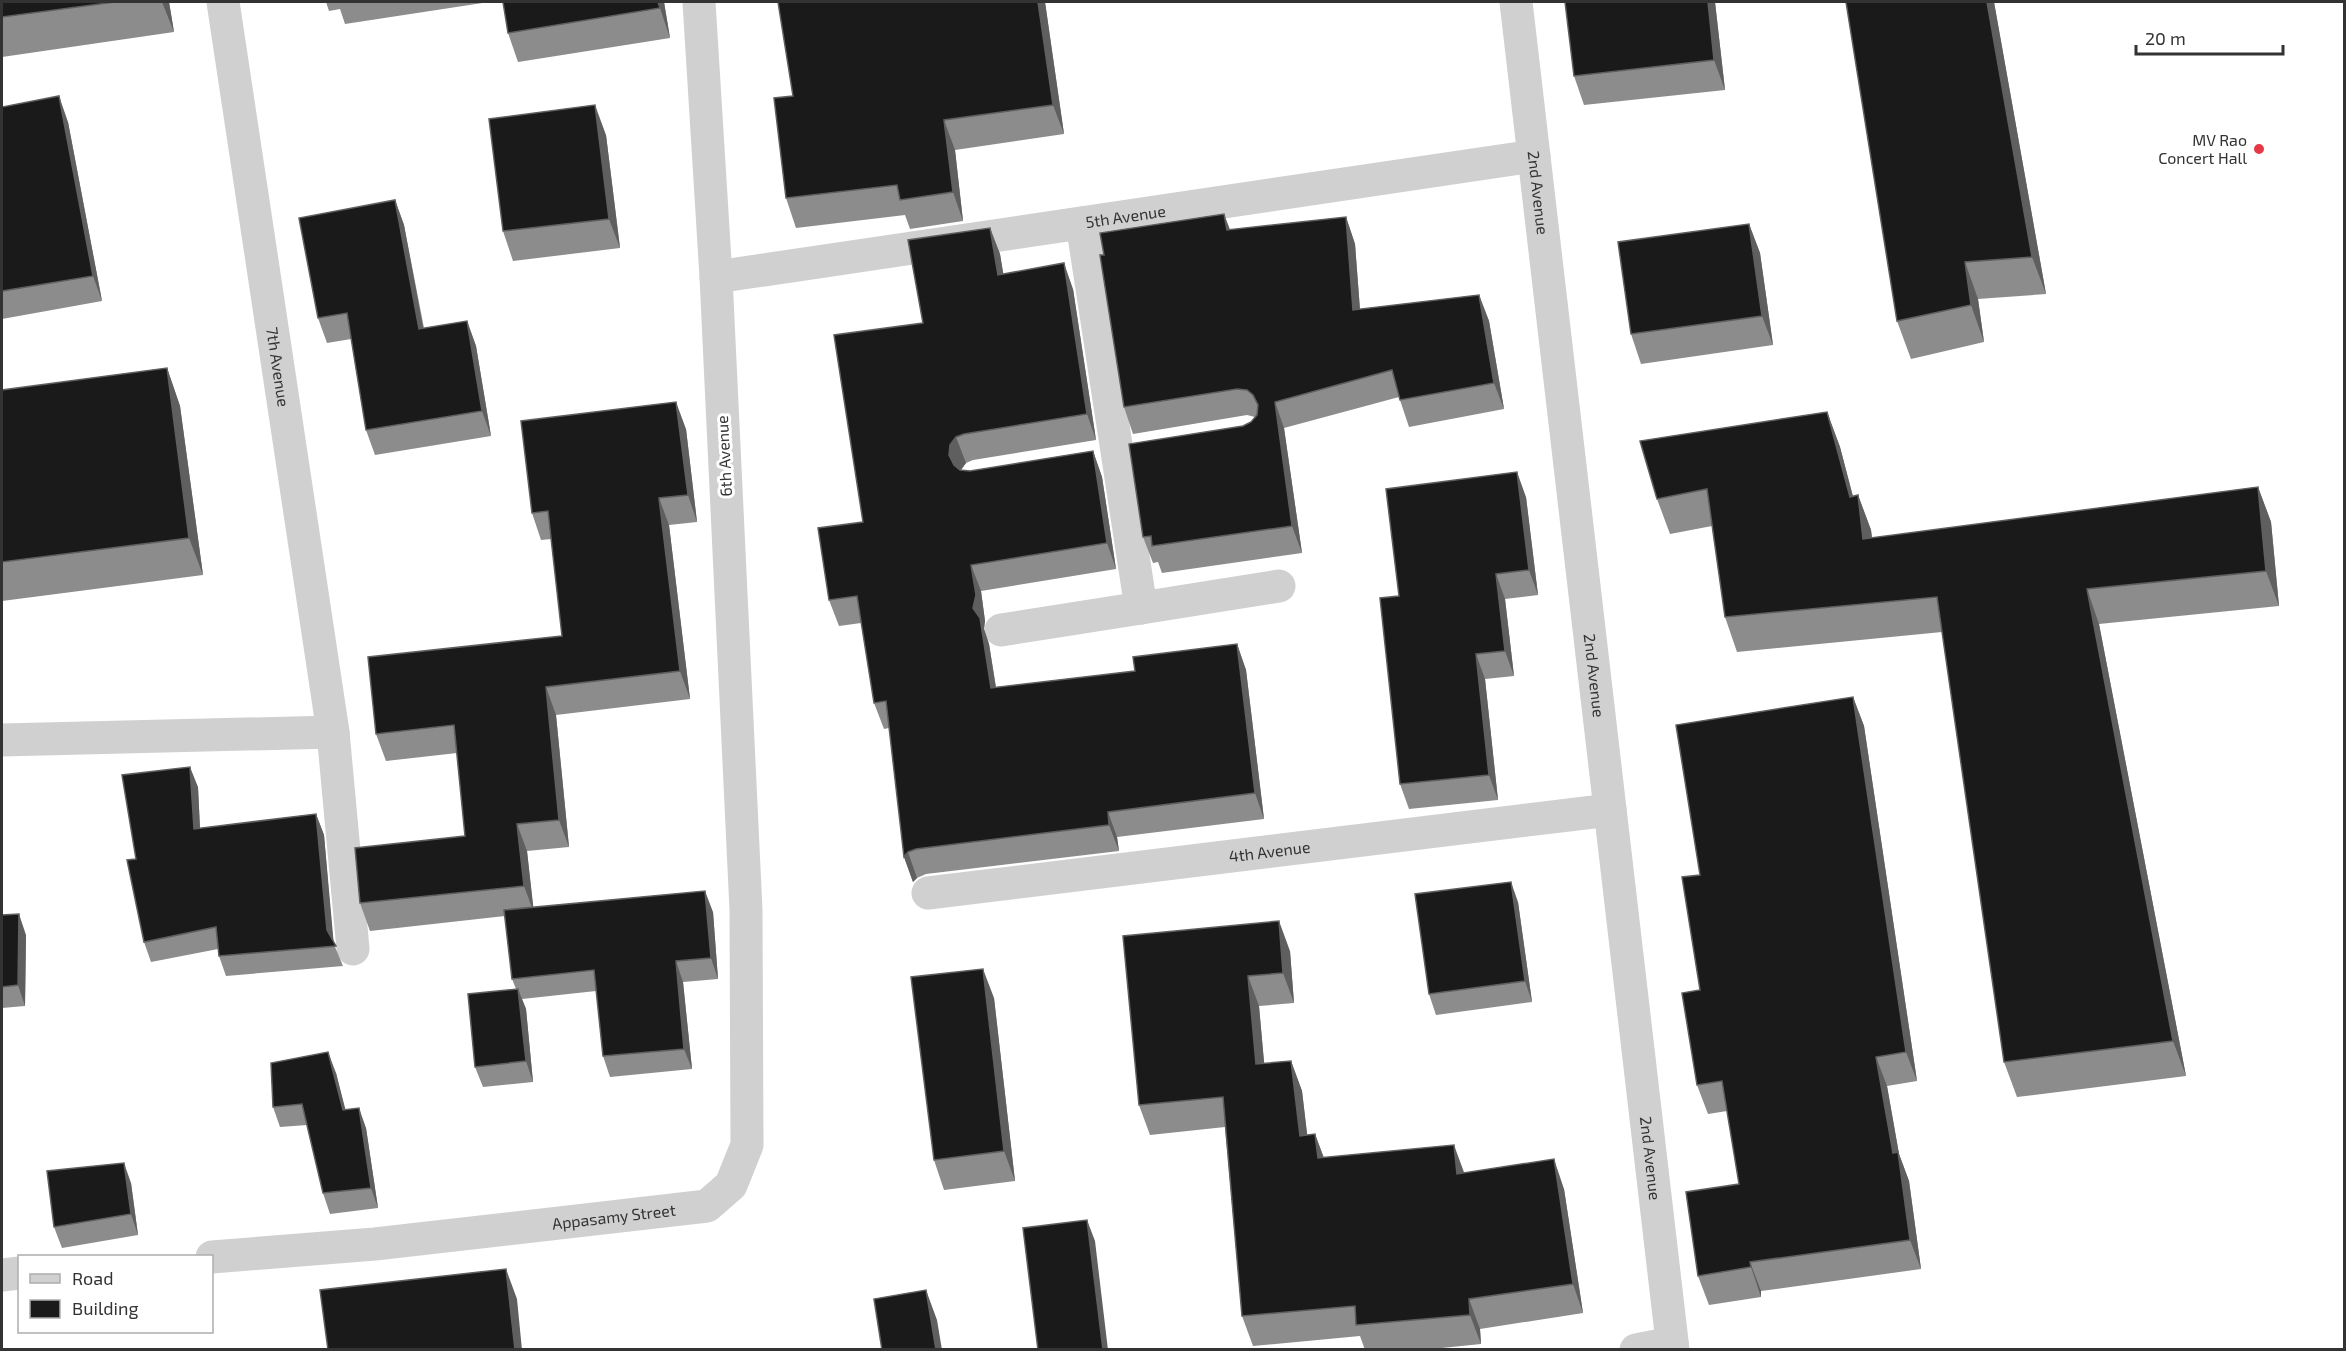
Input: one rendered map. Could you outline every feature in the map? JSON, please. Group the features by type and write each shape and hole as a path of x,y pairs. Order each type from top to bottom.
{"street":[{"name":"7th Avenue","path":"223,2 333,732 353,949"},
{"name":"6th Avenue","path":"699,2 716,277 746,910"},
{"name":"2nd Avenue","path":"1516,2 1672,1347"},
{"name":"5th Avenue","path":"716,277 1534,156"},
{"path":"1082,224 1105,457 1141,608"},
{"path":"1105,457 1150,450"},
{"path":"1001,630 1279,586"},
{"path":"2,740 333,732"},
{"name":"4th Avenue","path":"927,893 1610,810"},
{"name":"Appasamy Street","path":"213,1257 375,1244 707,1206 731,1185 747,1145 746,910"},
{"path":"2,1275 18,1273"},
{"path":"1636,1350 1672,1347"}],"building":[{"path":"2,2 115,2 2,17"},
{"path":"503,2 658,2 660,8 508,33"},
{"path":"778,2 1038,2 1053,105 944,120 953,192 900,200 897,185 786,198 774,98 793,96"},
{"path":"1565,2 1708,2 1714,60 1574,76"},
{"path":"1846,2 1987,2 2032,257 1965,262 1971,305 1897,321"},
{"path":"59,96 93,276 2,291 2,107"},
{"path":"595,105 609,219 503,231 489,119"},
{"path":"395,200 419,329 467,321 482,411 366,430 347,313 318,318 299,218"},
{"path":"1224,214 1227,230 1346,217 1353,310 1479,295 1494,383 1400,400 1392,370 1275,402 1292,526 1152,546 1151,536 1143,537 1129,444 1243,426 1257,415 1258,405 1253,395 1247,390 1237,389 1124,407 1100,255 1104,255 1100,233"},
{"path":"1749,224 1762,316 1631,334 1618,242"},
{"path":"990,228 998,275 1064,263 1087,414 964,434 956,437 950,445 949,455 954,465 960,470 970,471 1093,451 1107,543 971,565 976,595 973,608 980,618 991,688 1135,671 1133,657 1237,644 1255,793 1108,812 1109,825 916,849 908,852 904,857 886,701 874,703 857,596 829,600 818,528 863,522 834,335 923,323 908,240"},
{"path":"167,368 189,538 2,562 2,390"},
{"path":"676,402 688,495 659,498 680,671 546,687 559,820 517,824 524,886 360,903 355,848 465,836 454,725 376,734 368,657 562,636 548,511 532,513 521,421"},
{"path":"1827,412 1850,497 1858,495 1863,539 2258,487 2266,571 2087,589 2173,1041 2004,1062 1937,597 1725,617 1707,489 1657,499 1640,441"},
{"path":"1517,472 1529,570 1496,574 1505,651 1476,654 1489,775 1400,784 1380,598 1399,596 1386,489"},
{"path":"1853,697 1906,1052 1876,1057 1893,1153 1898,1152 1910,1240 1750,1262 1751,1267 1698,1276 1686,1192 1739,1184 1722,1081 1697,1085 1682,993 1700,990 1682,877 1700,875 1676,725"},
{"path":"190,767 194,829 316,814 327,930 336,946 219,956 216,927 144,942 127,860 136,859 122,775"},
{"path":"1511,882 1525,981 1429,994 1415,894"},
{"path":"705,891 711,958 676,961 684,1049 603,1056 594,970 512,979 504,910"},
{"path":"19,914 18,985 2,987 2,915"},
{"path":"1279,921 1283,973 1248,976 1256,1064 1291,1061 1300,1136 1315,1134 1318,1158 1454,1145 1457,1174 1554,1159 1573,1284 1469,1299 1470,1315 1356,1325 1355,1306 1242,1316 1223,1097 1139,1105 1123,936"},
{"path":"983,969 1004,1151 934,1160 911,977"},
{"path":"518,989 526,1061 475,1067 468,994"},
{"path":"328,1052 343,1110 359,1108 371,1188 323,1193 302,1104 273,1107 271,1063"},
{"path":"124,1163 131,1214 54,1227 47,1171"},
{"path":"1087,1220 1103,1350 1038,1350 1023,1228"},
{"path":"506,1269 515,1350 328,1350 320,1290"},
{"path":"926,1290 936,1350 882,1350 874,1299"}],"place":[{"name":"MV Rao Concert Hall","path":"2259,149"}]}
